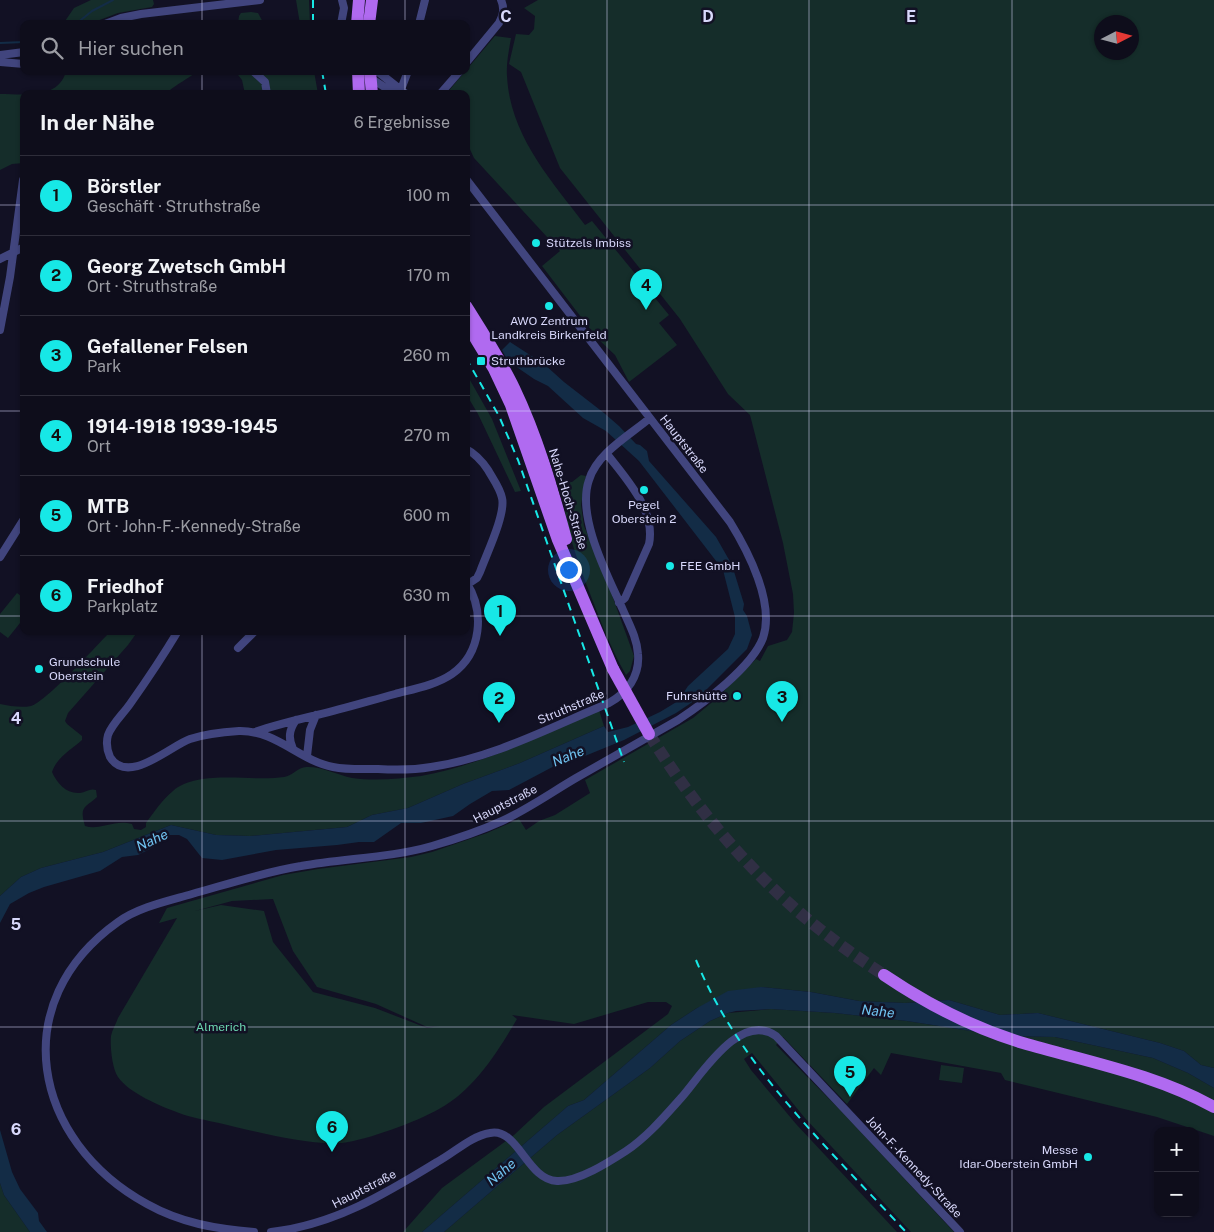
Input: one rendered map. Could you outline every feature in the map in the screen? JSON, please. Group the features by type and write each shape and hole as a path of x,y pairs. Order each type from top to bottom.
{"main road":[{"path":"357,20 359,0"},
{"path":"370,20 372,0"},
{"path":"361,90 366,75"},
{"path":"367,75 371,90"},
{"name":"Nahe-Hoch-Straße","path":"470,313 507,373 527,418 555,499 582,597"},
{"name":"Nahe-Hoch-Straße","path":"470,330 494,369 511,405 558,540 582,597"},
{"path":"582,597 613,669 649,734"},
{"path":"884,975 941,1009 984,1029 1055,1052 1151,1079 1197,1097 1214,1107"}],"street":[{"path":"116,20 141,14 260,0"},
{"path":"342,0 344,11 342,20"},
{"path":"420,20 425,0"},
{"path":"470,58 503,16 504,9 501,0"},
{"path":"0,55 20,52"},
{"path":"0,62 20,64"},
{"path":"257,75 264,82 266,90"},
{"path":"370,75 397,90"},
{"path":"401,90 406,75"},
{"path":"443,90 457,75"},
{"name":"Hauptstraße","path":"254,1232 220,1229 196,1224 149,1206 117,1184 83,1152 75,1141 60,1114 50,1087 46,1046 52,1007 62,983 86,948 120,920 131,914 185,896 283,869 414,850 485,828 516,814 678,720 702,703 725,683 753,654 763,637 765,618 760,587 745,548 730,522 470,184"},
{"path":"0,330 14,252 20,204"},
{"path":"0,259 20,248"},
{"name":"Struthstraße","path":"255,732 331,767 343,769 412,770 429,768 491,752 609,703 623,694 635,674 638,664 637,645 590,532 586,510 589,479 599,462 609,452 650,418"},
{"path":"609,452 636,493 647,519 650,536 625,598 619,603"},
{"path":"470,453 478,457 490,474 500,492 502,504 500,519 480,572 477,578 470,582"},
{"path":"0,556 20,525"},
{"path":"176,635 158,664 108,735 107,750 114,761 120,765 135,767 151,761 192,738 238,731 255,732 427,685 443,678 458,669 470,655 477,636 476,612 470,593"},
{"path":"238,648 251,635"},
{"path":"307,756 310,730 316,715"},
{"path":"293,749 289,735 296,720"},
{"name":"John-F.-Kennedy-Straße","path":"740,1035 760,1030 769,1031 776,1036 960,1232"},
{"name":"Hauptstraße","path":"271,1232 312,1225 346,1213 386,1193 478,1137 495,1132 504,1135 536,1171 545,1178 557,1181 567,1180 589,1172 627,1150 653,1128 682,1097 719,1052 740,1035"}],"green space":[{"path":"91,0 153,0 154,4 152,7 118,13 100,20 66,20 74,8"},
{"path":"296,0 309,0 310,20 299,20"},
{"name":"Almerich","path":"538,0 1214,0 1214,1068 1201,1065 1184,1051 1160,1043 1038,1013 1000,1015 949,1000 905,1003 859,1001 811,992 761,987 697,1008 671,1025 584,1100 568,1106 422,1232 403,1232 442,1188 514,1135 544,1107 668,1014 672,1006 666,1002 648,1002 574,1024 512,1015 517,1019 484,1070 452,1101 405,1125 342,1143 314,1142 264,1134 189,1116 163,1107 146,1098 123,1083 118,1077 112,1057 112,1034 118,1018 177,918 159,923 167,908 283,875 411,857 432,852 487,833 519,819 526,830 539,821 555,815 590,793 585,780 693,718 716,699 756,659 760,661 768,646 787,640 792,632 793,594 783,543 750,415 728,394 680,319 560,168 521,72 509,64 516,34 529,35 534,29 535,16 524,8","holes":["273,899 293,951 317,987 376,1004 427,1027 439,1026 427,1028 375,1008 313,992 273,942 264,911 221,905 195,911 232,901"]},
{"path":"241,13 258,13 262,20 238,20"},
{"path":"495,36 511,38 507,71 510,98 524,138 534,156 585,225 592,221 669,315 659,323 677,345 629,382 615,355 597,338 542,266 560,251 474,158 470,150 470,90 449,90 462,75 470,75 470,66"},
{"path":"64,75 192,75 172,89 50,90 56,87"},
{"path":"238,75 315,75 317,90 244,90 242,80"},
{"path":"0,94 20,94 20,163 12,164 0,170"},
{"path":"470,380 492,419 521,491 515,492 470,401"},
{"path":"581,475 586,476 581,505 584,526 604,573 634,656 630,671 626,675 600,620 574,548 567,521 564,481 572,482"},
{"path":"17,593 20,595 20,623 8,638 0,632 0,614"},
{"path":"107,635 135,635 68,713 65,721 82,736 82,740 61,758 52,772 59,784 70,792 80,793 96,790 97,797 83,811 85,826 91,827 125,823 132,824 134,829 141,830 146,827 146,823 158,806 173,791 184,784 197,780 211,778 284,777 304,767 319,768 347,777 361,779 421,776 489,757 599,710 604,726 520,763 463,784 408,808 372,815 347,827 250,836 216,835 171,825 103,852 41,868 21,877 0,896 0,704 23,707 31,706 48,695"},
{"path":"771,1009 835,1013 907,1021 1003,1036 1055,1037 1153,1058 1188,1073 1214,1088 1214,1136 1199,1131 1199,1127 1187,1127 1157,1117 1005,1080 1001,1073 891,1053 881,1075 874,1068 847,1104 783,1037 776,1045 843,1113 954,1232 911,1232 804,1117 752,1053 744,1059 751,1070 796,1124 897,1232 444,1232 557,1135 650,1068 680,1041 710,1021 728,1013"},
{"path":"941,1065 964,1068 962,1083 939,1080"},
{"path":"0,1183 4,1195 30,1232 0,1232"}],"water":[{"name":"Nahe","path":"510,342 544,364 619,426 636,444 647,451 649,461 716,537 732,565 744,604 743,610 747,616 752,635 747,649 698,698 676,713 624,740 580,758 560,763 509,790 492,791 453,816 421,823 401,823 374,842 276,850 222,860 202,858 187,839 179,835 170,835 154,847 138,855 122,857 100,871 29,893 10,904 0,923 0,896 21,877 41,868 103,852 171,825 216,835 250,836 347,827 372,815 408,808 463,784 520,763 604,726 608,732 628,727 678,701 688,686 728,649 735,634 735,617 723,570 639,461 606,431 583,418 548,386 508,361 502,350"},
{"name":"Nahe","path":"761,987 811,992 859,1001 905,1003 949,1000 1000,1015 1038,1013 1160,1043 1184,1051 1201,1065 1214,1068 1214,1088 1188,1073 1153,1058 1055,1037 1003,1036 907,1021 835,1013 771,1009 736,1011 710,1021 680,1041 650,1068 557,1135 444,1232 422,1232 568,1106 584,1100 671,1025 728,991"},
{"path":"0,1130 12,1172 20,1189 38,1213 39,1221 47,1232 30,1232 4,1195 0,1183"}],"waterway":[{"path":"81,20 92,11 113,0"},
{"path":"0,43 20,42"}],"tunnel":[{"path":"649,734 680,781 714,825 771,887 814,925 884,975"}],"railway":[{"path":"313,0 313,20"},
{"path":"323,75 325,90"},
{"path":"470,365 499,416 518,460 624,762"},
{"path":"696,960 714,999 736,1036 761,1071 817,1138 906,1232"}],"place":[{"name":"Stützels Imbiss","path":"536,243"},
{"name":"AWO Zentrum Landkreis Birkenfeld","path":"549,306"},
{"name":"1914-1918 1939-1945","path":"646,310"},
{"name":"Struthbrücke","path":"481,361"},
{"name":"Pegel Oberstein 2","path":"644,490"},
{"name":"FEE GmbH","path":"670,566"},
{"name":"Börstler","path":"500,636"},
{"name":"Grundschule Oberstein","path":"39,669"},
{"name":"Fuhrshütte","path":"737,696"},
{"name":"Gefallener Felsen","path":"782,722"},
{"name":"Georg Zwetsch GmbH","path":"499,723"},
{"name":"MTB","path":"850,1097"},
{"name":"Friedhof","path":"332,1152"},
{"name":"Messe Idar-Oberstein GmbH","path":"1088,1157"}]}
